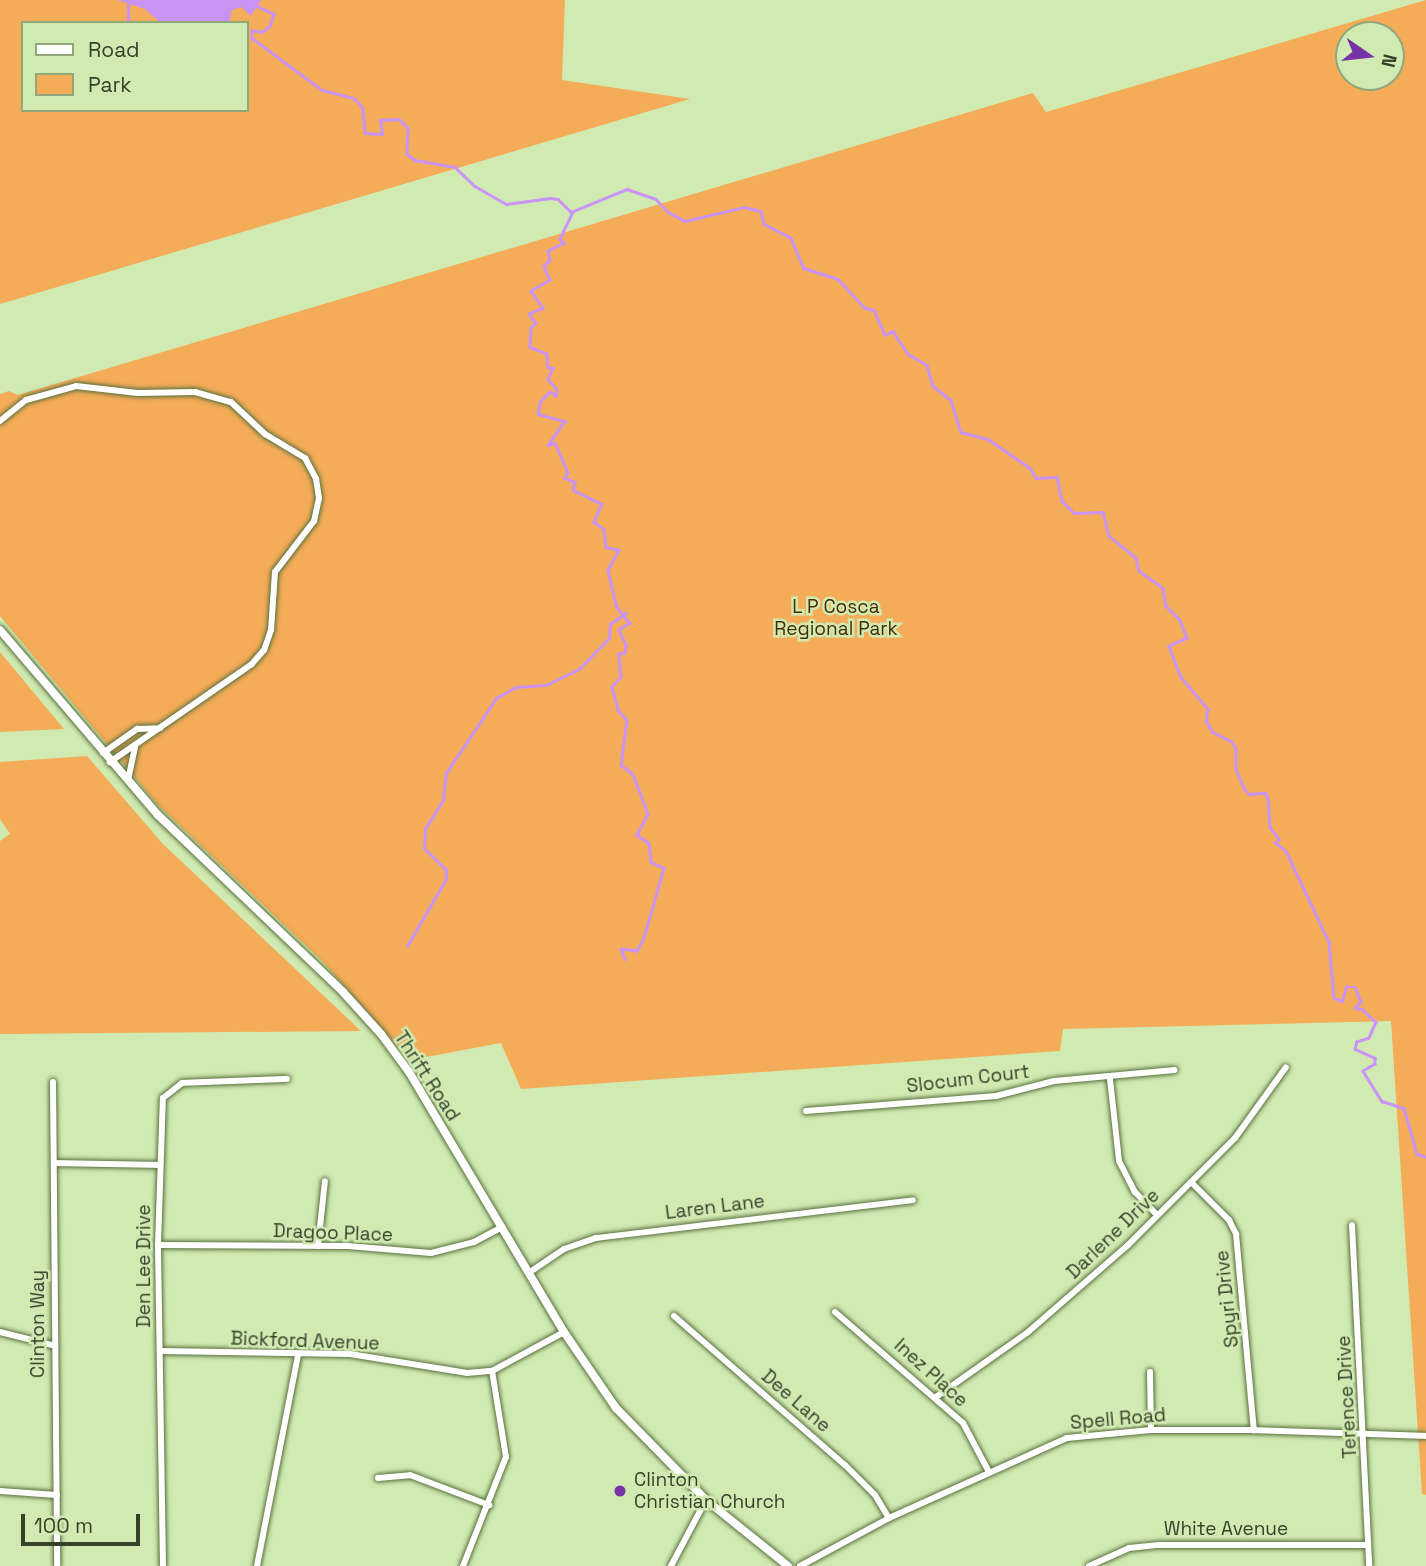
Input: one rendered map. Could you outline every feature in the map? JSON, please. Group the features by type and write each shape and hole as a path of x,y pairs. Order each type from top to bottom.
{"street":[{"path":"0,421 26,400 76,386 138,393 195,392 231,402 265,434 305,458 311,468 318,490 317,509 309,530 275,572 271,629 264,650 252,664 110,762"},
{"name":"Thrift Road","path":"0,630 128,782 381,1034 409,1072 564,1332 616,1408 706,1500 788,1566"},
{"path":"103,753 137,729 160,728"},
{"path":"128,782 136,744"},
{"name":"Darlene Drive","path":"936,1397 1050,1314 1191,1182 1253,1117 1286,1067"},
{"name":"Slocum Court","path":"806,1111 996,1096 1054,1081 1110,1079 1174,1070"},
{"name":"Den Lee Drive","path":"163,1566 158,1245 163,1098 170,1088 189,1082 287,1079"},
{"path":"1110,1079 1119,1161 1135,1192 1156,1214"},
{"name":"Clinton Way","path":"53,1082 55,1163 52,1345 57,1566"},
{"path":"55,1163 160,1165"},
{"path":"318,1246 325,1181"},
{"name":"Spyri Drive","path":"1191,1182 1229,1220 1238,1243 1254,1430"},
{"name":"Laren Lane","path":"530,1272 564,1249 596,1238 912,1200"},
{"name":"Terence Drive","path":"1352,1226 1366,1431 1369,1566"},
{"name":"Dragoo Place","path":"158,1245 318,1246 431,1253 463,1246 502,1227"},
{"name":"Inez Place","path":"835,1311 936,1397 969,1431 989,1472"},
{"name":"Dee Lane","path":"674,1316 845,1465 875,1495 889,1518"},
{"path":"0,1332 52,1345"},
{"name":"Bickford Avenue","path":"160,1351 298,1356 350,1354 455,1372 492,1371 564,1332"},
{"path":"257,1566 298,1356"},
{"path":"463,1566 489,1505 506,1449 492,1371"},
{"path":"1150,1372 1151,1430"},
{"name":"Spell Road","path":"800,1566 889,1518 1067,1438 1151,1430 1366,1431 1426,1436"},
{"path":"378,1478 410,1475 489,1505"},
{"path":"0,1492 57,1495"},
{"path":"671,1566 706,1500"},
{"name":"White Avenue","path":"1088,1566 1129,1548 1159,1545 1368,1545"}],"green space":[{"path":"0,0 565,0 562,80 690,99 0,304"},
{"name":"L P Cosca Regional Park","path":"1426,0 1426,1495 1422,1494 1391,1021 1063,1029 1060,1051 521,1089 501,1043 410,1060 322,961 156,803 0,616 0,394 9,391 18,395 1033,93 1046,112 1335,27 1335,91 1405,91 1405,21 1355,21"},
{"path":"0,652 64,729 0,732"},
{"path":"87,756 163,844 361,1031 0,1034 0,841 10,834 0,819 0,762"}],"shaded area":[{"path":"117,0 261,0 251,16 241,7 232,10 229,21 159,21 145,9"}],"waterway":[{"path":"128,1 128,21"},
{"path":"257,6 274,14 270,26 263,32 252,31 252,38 322,90 354,98 363,108 365,133 382,134 380,120 399,119 408,128 407,154 415,160 455,167 475,186 506,204 550,198 558,199 571,212 627,189 656,199 668,212 685,221 744,207 761,211 764,224 791,238 804,268 838,279 865,308 874,310 885,335 893,331 908,354 927,365 933,386 951,400 961,432 988,439 1030,468 1036,478 1057,477 1062,501 1074,513 1103,512 1109,536 1136,558 1139,571 1163,588 1166,606 1180,620 1187,638 1169,646 1181,677 1208,709 1206,721 1213,732 1231,741 1236,748 1236,769 1244,788 1249,794 1265,793 1268,798 1270,827 1279,839 1276,843 1286,851 1329,942 1334,998 1342,1001 1346,987 1355,987 1361,1002 1355,1008 1362,1009 1376,1022 1369,1038 1357,1042 1355,1049 1375,1058 1375,1064 1363,1071 1382,1101 1404,1108 1417,1154 1426,1157"},
{"path":"573,212 560,239 564,243 548,251 550,260 544,266 550,280 531,291 543,308 529,314 536,323 531,328 530,347 547,354 548,367 553,368 548,379 557,389 556,396 550,392 541,401 538,414 565,421 548,445 555,443 568,472 565,478 575,482 573,490 602,504 594,522 604,529 606,547 619,550 608,570 616,606 630,623 619,630 626,645 625,653 619,654 621,677 612,687 618,710 627,720 621,765 633,774 648,814 637,835 649,843 651,862 664,868 644,938 637,951 621,949 625,959"},
{"path":"407,946 446,879 446,870 424,849 425,829 443,800 446,773 496,698 516,687 546,685 579,669 609,638 610,624 626,613"}],"place":[{"name":"Clinton Christian Church","path":"620,1491"}]}
